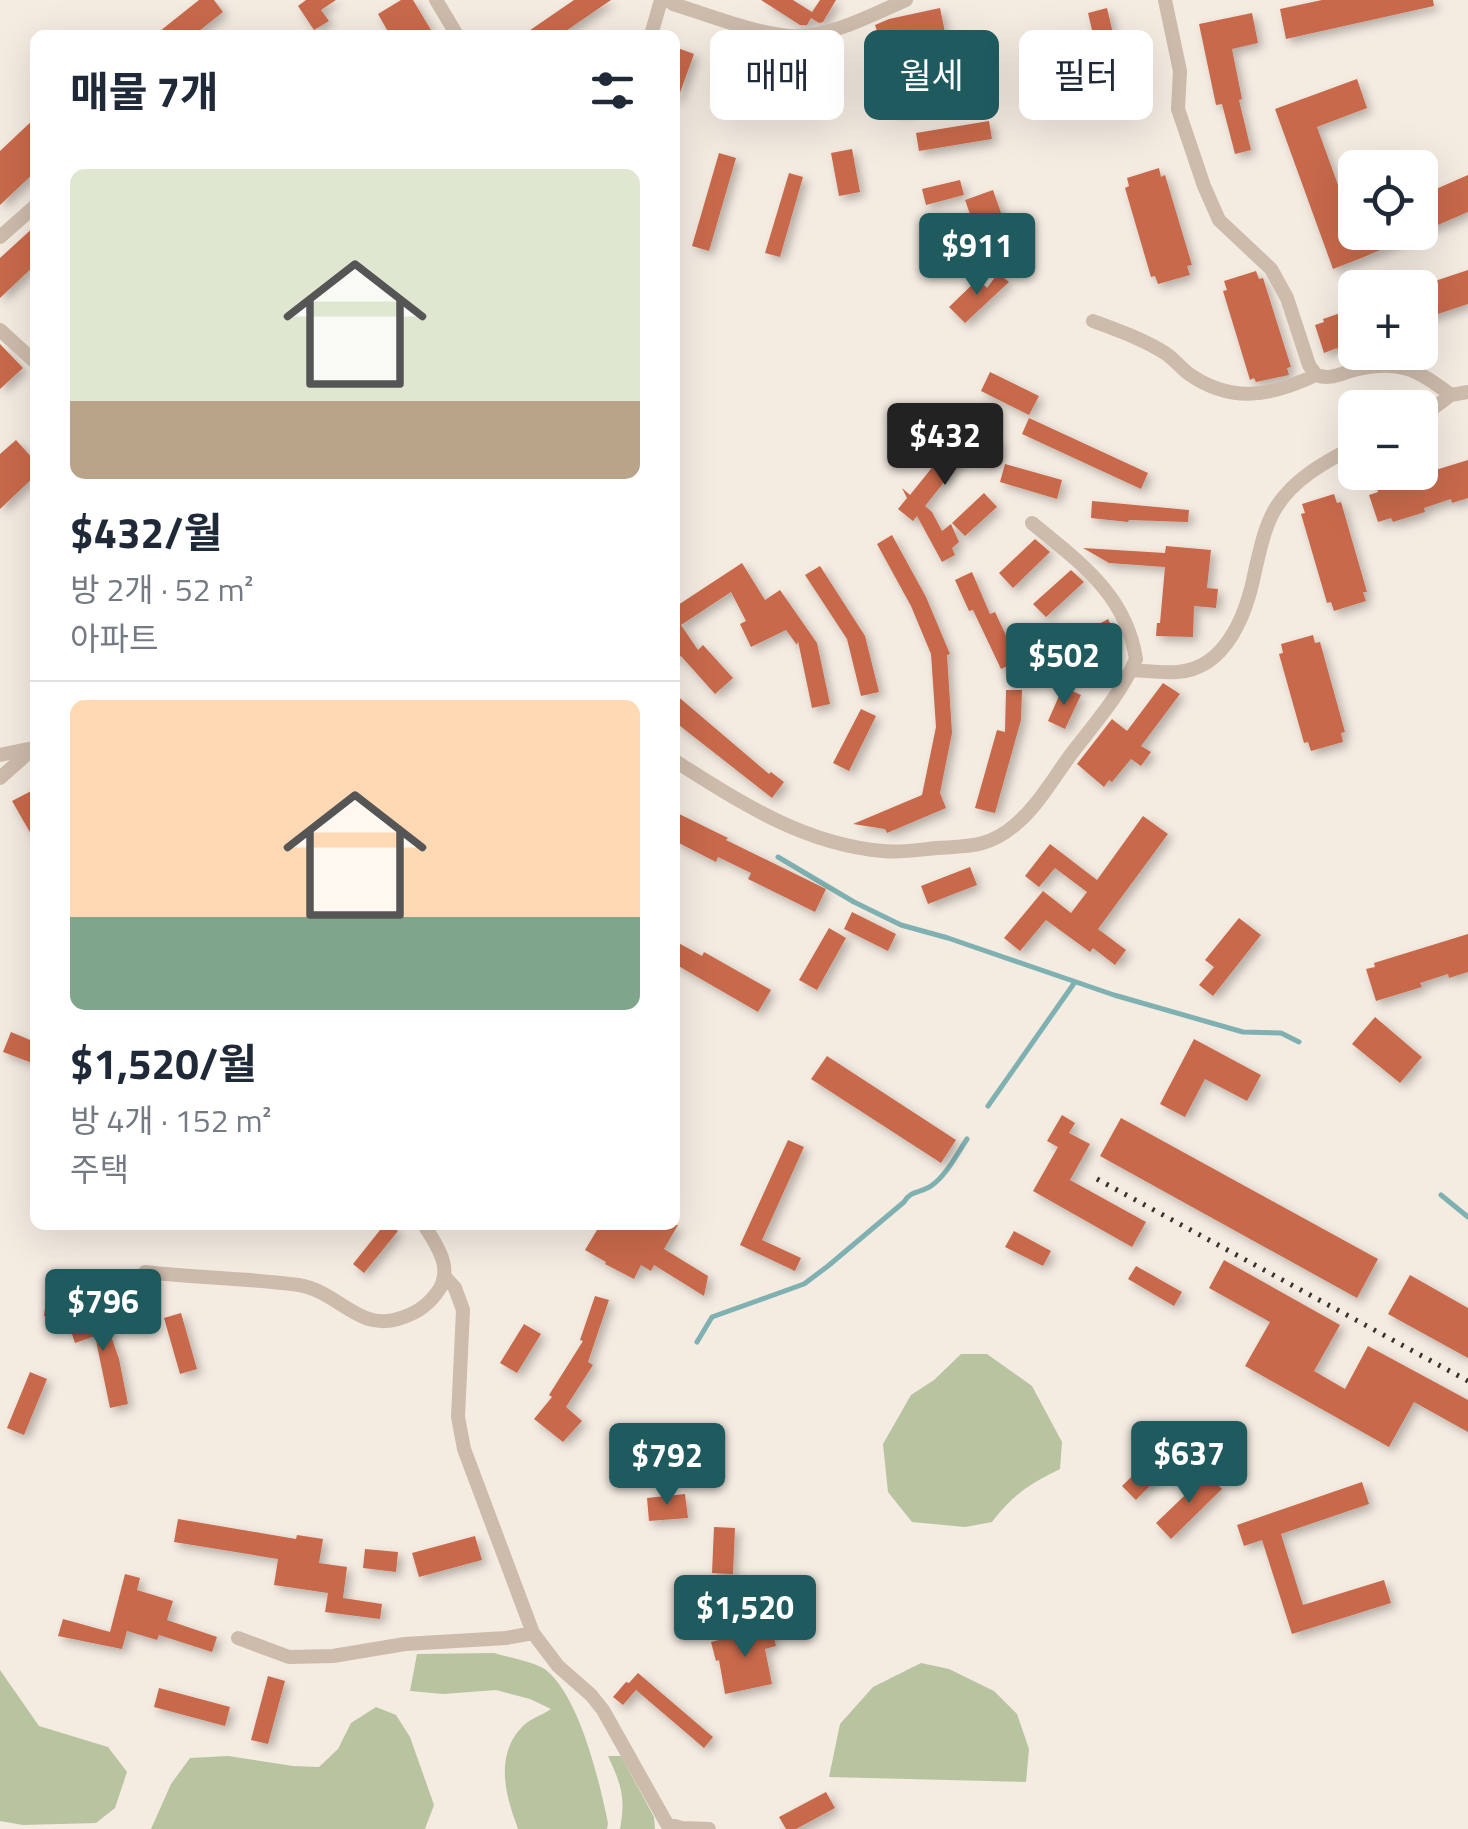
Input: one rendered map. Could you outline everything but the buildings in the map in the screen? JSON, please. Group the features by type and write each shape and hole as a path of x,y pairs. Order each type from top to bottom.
{"street":[{"path":"436,0 454,30"},
{"path":"652,30 661,0"},
{"path":"669,0 778,36 799,36 847,26 906,0"},
{"path":"1164,0 1180,71 1178,109 1204,186 1219,220 1271,269 1287,298 1316,375 1327,379 1382,365 1410,368 1450,396"},
{"path":"0,237 30,210"},
{"path":"1093,321 1166,354 1189,374 1214,388 1248,395 1286,389 1316,375"},
{"path":"0,330 30,357"},
{"path":"1438,405 1450,396 1468,392"},
{"path":"1132,670 1182,672 1212,660 1231,640 1251,594 1261,544 1276,507 1306,474 1338,456"},
{"path":"680,764 767,818 847,846 904,852 976,846 1014,827 1102,715 1136,659 1133,638 1119,609 1095,575 1032,523"},
{"path":"0,755 30,748"},
{"path":"0,778 30,751"},
{"path":"145,1272 304,1286 332,1296 359,1317 372,1322 390,1321 425,1307 445,1277 443,1259 427,1230"},
{"path":"445,1277 455,1288 463,1310 458,1417 464,1449 533,1632 558,1666 603,1710 667,1824 709,1829"},
{"path":"238,1638 290,1657 334,1656 405,1644 506,1638 533,1632"}],"green space":[{"path":"961,1354 987,1354 1032,1386 1062,1442 1060,1469 1022,1491 992,1522 965,1527 912,1522 888,1492 883,1444 911,1395"},
{"path":"494,1653 546,1670 569,1700 593,1763 607,1829 518,1829 506,1788 505,1761 524,1725 551,1709 496,1690 443,1694 410,1691 417,1654"},
{"path":"921,1663 949,1669 994,1691 1017,1714 1029,1749 1026,1782 829,1777 840,1724 873,1687"},
{"path":"0,1670 39,1726 108,1747 127,1772 115,1808 96,1823 23,1825 0,1821"},
{"path":"376,1707 396,1715 410,1737 434,1805 425,1829 151,1829 171,1784 190,1758 228,1756 319,1767 338,1749 351,1723"},
{"path":"608,1756 621,1756 654,1817 655,1829 620,1829 621,1791"}],"waterway":[{"path":"778,857 901,925 1114,995 1243,1032 1281,1033 1299,1042"},
{"path":"988,1106 1075,982"},
{"path":"697,1342 712,1317 804,1284 828,1266 910,1195 936,1182 967,1139"},
{"path":"1441,1195 1468,1217"}],"railway":[{"path":"1097,1179 1468,1381"}]}
